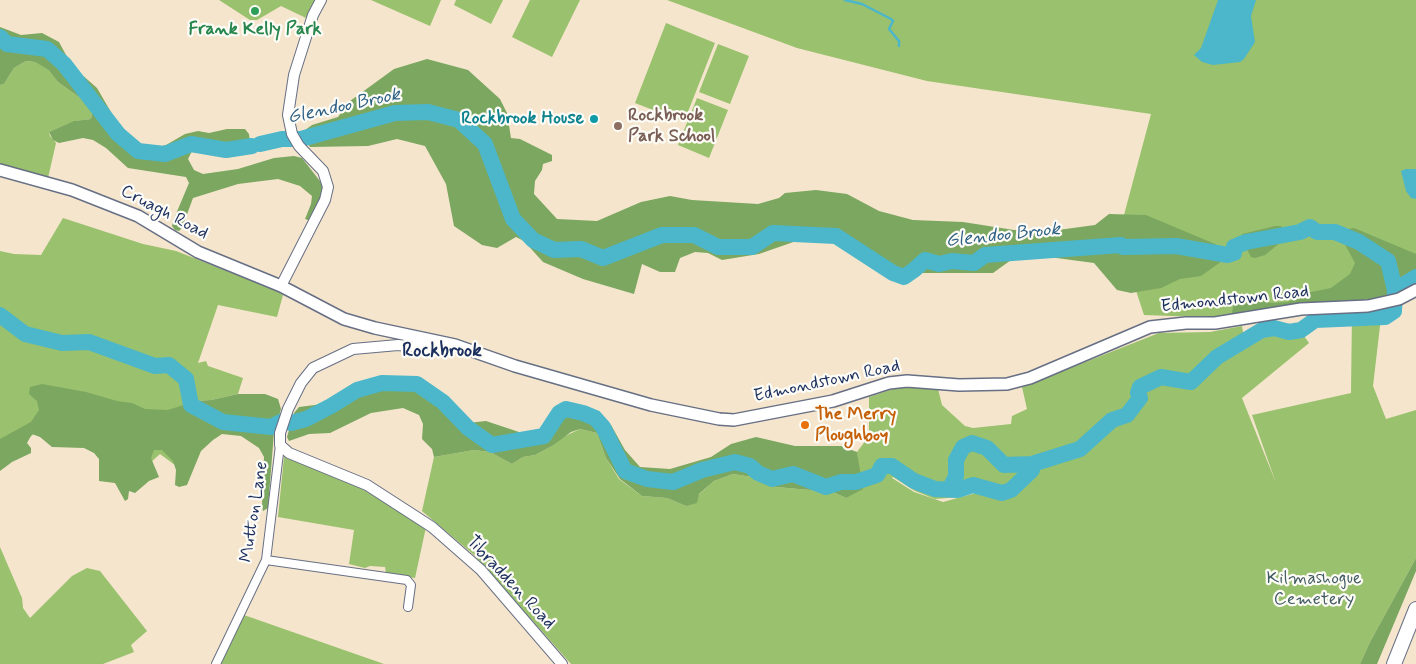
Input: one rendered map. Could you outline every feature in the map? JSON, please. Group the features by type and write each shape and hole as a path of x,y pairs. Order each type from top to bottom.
{"highway":[{"path":"1394,664 1416,609"}],"main road":[{"name":"Cruagh Road","path":"0,170 72,190 114,205 138,216 198,252 281,286"},
{"name":"Edmondstown Road","path":"281,286 344,319 375,328 436,341 652,405 719,419 734,420 833,401 889,384 907,381 959,385 1007,384 1030,378 1150,327 1186,323 1215,324 1301,309 1368,306 1394,301 1416,290"}],"street":[{"path":"281,286 325,200 328,187 323,171 299,146 292,134 288,115 294,75 310,24 321,0"},
{"path":"280,445 280,433 288,409 302,383 313,368 334,356 353,349 398,345 428,348 436,341"},
{"name":"Mutton Lane","path":"216,664 266,560 280,445"},
{"name":"Tibradden Road","path":"280,445 290,453 367,485 431,526 481,570 562,664"},
{"path":"266,560 407,580 411,585 408,607"}],"green space":[{"name":"Frank Kelly Park","path":"219,0 316,0 306,18 281,6 257,20 250,20"},
{"path":"371,0 441,0 430,26"},
{"path":"456,0 503,0 491,24 454,5"},
{"path":"530,0 580,0 552,57 512,37"},
{"path":"667,0 1416,0 1416,280 1399,290 1231,318 1144,315 1121,245 1124,215 1151,114 927,81 797,48"},
{"path":"666,23 715,43 684,122 635,103"},
{"path":"0,27 21,35 42,33 59,42 72,66 97,88 115,119 137,143 154,148 166,145 185,134 198,131 209,133 227,129 245,129 249,134 250,142 244,146 202,148 192,151 188,159 194,170 203,174 238,169 274,158 294,156 302,158 323,185 324,192 311,221 305,219 312,196 300,186 278,179 238,184 193,198 182,228 179,231 175,230 172,226 173,221 189,183 186,177 128,168 106,148 93,140 83,138 59,143 53,140 49,132 74,121 91,119 92,113 83,100 58,82 49,70 35,62 26,61 14,68 4,84 0,85"},
{"path":"718,44 749,56 730,104 699,92"},
{"path":"427,59 468,70 500,99 507,113 511,138 520,139 552,155 552,161 543,164 542,170 535,181 534,194 557,219 597,221 641,202 670,196 692,200 758,204 779,198 785,193 816,190 847,194 879,211 913,220 963,222 1014,230 1058,230 1095,225 1109,214 1146,215 1225,250 1222,261 1201,276 1180,279 1161,288 1131,293 1117,290 1094,263 1034,255 1018,255 993,273 921,273 906,279 894,280 845,249 822,238 802,239 759,254 722,260 708,253 695,252 680,258 675,272 660,272 642,264 634,294 583,279 543,262 524,241 516,237 497,248 482,245 454,226 446,184 425,146 397,139 368,146 310,147 301,133 312,125 338,117 350,101 394,69"},
{"path":"26,61 35,62 49,69 58,82 83,100 92,113 91,119 75,121 49,132 56,143 48,178 0,165 0,85 4,84 14,68"},
{"path":"697,98 728,110 709,158 678,145"},
{"path":"63,218 143,244 176,251 273,289 283,295 277,317 218,305 198,363 206,361 208,366 243,378 238,394 196,401 183,471 160,454 123,487 96,438 43,426 22,444 0,455 0,251 14,254 41,255"},
{"path":"1281,226 1286,231 1286,238 1265,255 1255,258 1251,257 1241,238 1242,234"},
{"path":"1354,228 1416,254 1416,280 1385,297 1231,318 1234,302 1251,299 1271,303 1288,302 1306,293 1331,288 1350,274 1355,263 1342,239 1349,229"},
{"name":"Kilmashogue Cemetery","path":"1382,309 1373,386 1386,419 1416,410 1416,558 1360,664 571,664 474,555 422,511 434,457 474,450 490,452 512,464 523,457 535,455 552,446 561,438 580,429 597,433 606,458 619,479 642,496 667,498 686,506 714,481 733,474 752,477 776,487 833,492 846,498 860,477 857,452 869,436 869,397 899,387 938,389 942,405 965,426 973,428 1011,424 1012,416 1027,409 1022,387 1159,333 1210,332 1242,326 1246,350 1246,344 1262,333 1302,333 1309,343 1242,398 1276,483 1252,415 1351,393 1352,311","holes":["892,478 915,491 935,499 960,497 976,491 1006,496 976,493 943,502 914,492"]},
{"path":"391,378 420,381 433,386 444,396 454,411 468,423 486,421 525,434 543,433 548,427 552,415 559,407 572,406 595,413 611,425 625,450 640,467 670,469 711,457 731,444 756,437 795,446 841,446 857,452 863,489 846,498 833,492 776,487 752,477 733,474 714,481 699,494 697,503 686,506 667,498 642,496 620,479 606,458 597,433 580,429 571,432 552,446 535,455 523,457 512,464 490,452 474,450 434,457 432,449 422,439 423,424 419,415 403,408 371,413 330,433 309,434 289,441 287,437 294,413 299,407 346,401 378,382"},
{"path":"42,384 132,403 145,409 168,410 196,401 238,394 265,394 278,399 281,409 274,432 268,508 263,511 264,457 259,448 241,436 222,434 213,440 201,451 187,485 179,487 175,485 176,470 173,461 162,450 154,450 151,458 159,477 149,481 135,493 129,491 128,499 125,501 115,483 99,481 99,459 94,453 84,448 52,447 40,437 32,434 27,443 31,448 31,453 12,462 0,471 0,439 31,422 39,410 37,401 29,394 30,387"},
{"path":"284,457 352,483 426,527 415,578 386,574 385,567 370,566 365,568 349,564 354,530 278,517"},
{"path":"0,547 22,598 23,608 30,618 72,576 87,568 100,571 147,631 131,645 134,652 103,664 0,664"},
{"path":"1416,558 1416,571 1377,664 1360,664 1370,642"},
{"path":"244,615 384,664 220,664"}],"water":[{"path":"1218,0 1256,0 1251,16 1255,42 1240,62 1213,65 1202,62 1194,55 1201,48"},
{"path":"1416,169 1416,199 1411,198 1406,191 1401,171"}],"waterway":[{"path":"845,0 862,4 891,19 893,21 889,29 899,41 899,46"},
{"name":"Glendoo Brook","path":"0,37 7,44 47,49 64,64 118,134 138,151 165,154 191,144 226,150 252,146"},
{"name":"Glendoo Brook","path":"260,144 282,139 301,139 395,113 428,112 459,120 485,144 513,219 533,240 554,250 581,249 603,258 662,235 694,235 718,247 752,247 773,233 836,236 893,273 904,277 925,260 939,264 952,261 974,263 985,255 1121,245 1123,247 1176,246 1228,255 1234,253 1234,247 1246,242 1300,232 1310,227 1317,232 1335,232 1359,242 1388,261 1395,290"},
{"path":"950,488 956,476 956,460 963,447 972,443 987,448 1004,465 1032,464 1080,449 1112,420 1127,415 1140,398 1138,393 1140,387 1161,377 1191,382 1217,357 1262,330 1274,328 1289,332 1301,330 1315,320 1385,317 1394,311 1395,290 1416,277"},
{"path":"0,315 25,334 62,343 89,342 155,366 169,365 186,379 191,405 223,422 271,427 283,421 291,423 306,419 357,390 382,383 417,384 443,402 468,428 492,445 544,436 559,413 566,409 583,413 595,418 603,427 625,471 647,479 673,482 702,470 735,462 750,466 758,473 772,479 793,474 826,487 841,482 856,482 877,475 882,466 892,466 914,481 935,489 958,490 973,485 1002,493 1011,490 1032,470 1032,464"}],"place":[{"name":"Frank Kelly Park","path":"255,11"},
{"name":"Rockbrook House","path":"594,119"},
{"name":"Rockbrook Park School","path":"618,126"},
{"name":"The Merry Ploughboy","path":"805,425"}],"district":[{"name":"Rockbrook","path":"442,352"}]}
